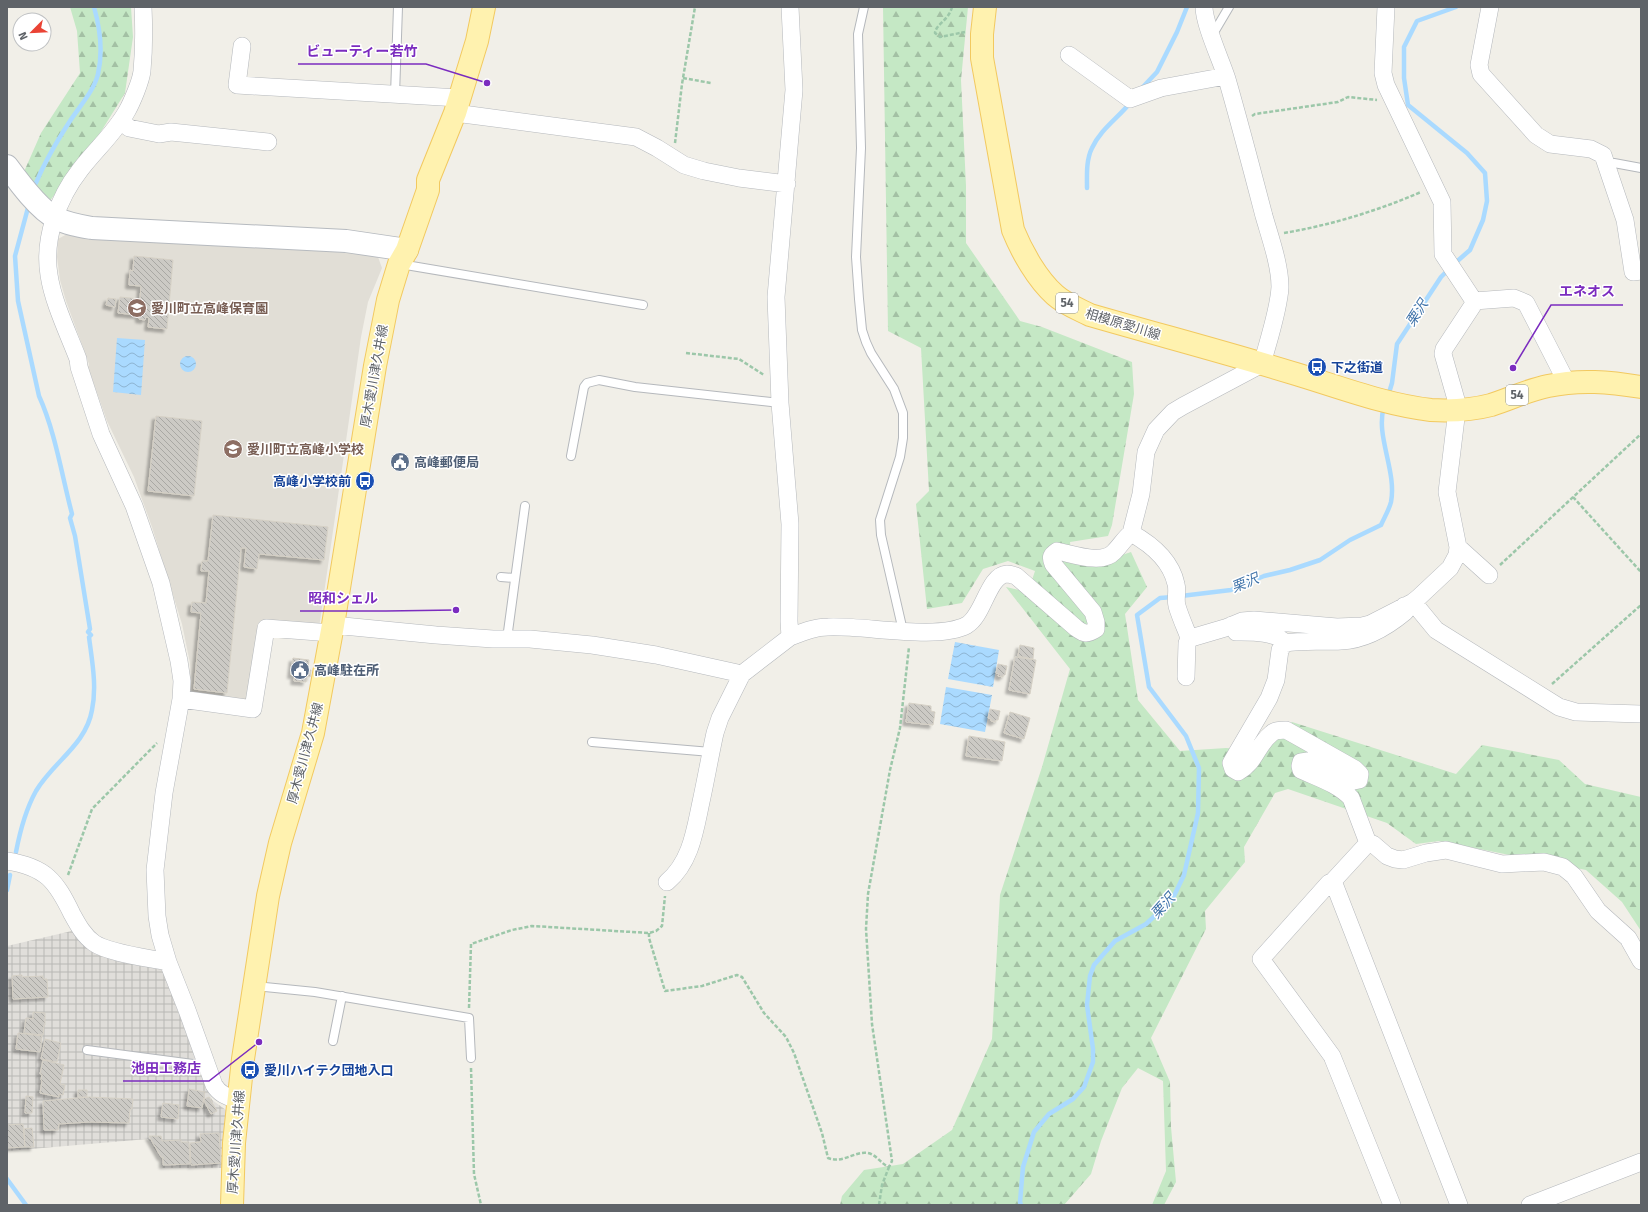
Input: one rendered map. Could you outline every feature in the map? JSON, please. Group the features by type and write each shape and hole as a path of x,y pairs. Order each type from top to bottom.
{"main road":[{"name":"厚木愛川津久井線","path":"232,1205 234,1143 239,1101 254,986 272,881 280,843 313,733 332,629 375,366 388,300 428,190 428,180 457,106 477,41 484,7"},
{"name":"相模原愛川線","path":"985,7 982,30 982,58 1013,230 1020,248 1032,268 1055,294 1072,307 1090,315 1394,403 1431,410 1459,410"},
{"name":"54","path":"1459,410 1491,405 1529,391 1567,383 1608,382 1641,387"}],"street":[{"path":"143,7 144,29 142,72 128,109 112,134 79,171 59,204 49,240 47,259 48,275 78,358 79,367 101,434 134,506 161,583 179,661 182,681 181,699 164,793 155,870 157,916 160,935 168,962 218,1092 225,1097 239,1101"},
{"path":"790,7 794,90 776,297 778,380 790,524 790,637"},
{"path":"667,882 674,876 693,841 711,752 720,718 742,674 790,637 814,628 829,627 905,631 955,630 967,625 979,614 993,585 1000,576 1006,574 1016,576 1076,628 1083,633 1089,634 1096,629 1096,622 1093,612 1053,564 1051,559 1052,554 1057,551 1105,558 1114,553 1125,538 1131,533 1141,494 1146,452 1156,430 1173,412 1262,364 1278,299 1280,286 1278,271 1240,124 1226,76 1210,32 1204,7"},
{"path":"1386,7 1383,73 1386,85 1442,202 1443,254 1474,301"},
{"path":"1490,7 1479,65 1481,74 1536,135 1550,144 1591,148 1603,156 1625,220 1633,272 1641,270"},
{"path":"242,46 237,85 323,83 636,138 684,164 740,178 787,184"},
{"path":"1069,55 1130,99 1161,88 1226,76"},
{"path":"121,120 129,128 159,134 171,132 268,142"},
{"path":"10,178 54,218 75,225 92,228 346,241 403,256"},
{"path":"1474,301 1514,298 1526,303 1567,383"},
{"path":"1186,677 1187,643 1191,638 1242,622 1254,620 1337,627 1362,626 1370,624 1408,604 1450,568 1457,555 1458,547 1447,492 1456,418 1459,410 1442,354 1473,305 1474,301"},
{"path":"1131,533 1142,539 1164,558 1169,565 1177,585 1176,604 1188,635 1191,638"},
{"path":"1458,547 1489,575"},
{"path":"1232,625 1236,632 1258,632 1281,639 1285,643 1354,639 1377,631 1395,620 1405,612 1408,604"},
{"path":"1408,604 1436,630 1559,707 1576,712 1641,714"},
{"path":"181,699 253,709 266,628 332,629 530,639 592,645 656,655 742,674"},
{"path":"1285,643 1280,650 1276,680 1269,698 1232,763 1233,769 1238,772 1247,767 1271,734 1277,730 1286,730 1355,769 1360,774 1359,780 1354,781 1308,761 1301,762 1300,766 1301,770 1346,792 1351,798 1368,843"},
{"path":"1368,843 1333,881 1329,882 1261,959 1332,1056 1392,1205"},
{"path":"1368,843 1373,844 1387,856 1403,860 1426,853 1446,850 1502,864 1544,862 1563,867 1574,876 1598,911 1628,938 1641,961"},
{"path":"7,861 20,863 34,868 50,878 61,892 80,928 94,944 106,949 168,962"},
{"path":"1333,881 1459,1205"},
{"path":"1530,1205 1641,1162"}],"lane":[{"path":"395,95 398,7"},
{"path":"864,7 858,34 862,148 856,257 862,330 871,353 894,389 903,413 903,438 900,457 880,520 881,535 905,631"},
{"path":"1210,32 1216,29 1230,7"},
{"path":"1607,165 1614,163 1641,168"},
{"path":"403,256 643,304"},
{"path":"571,456 584,388 587,383 591,381 599,380 635,387 780,403"},
{"path":"507,639 525,506"},
{"path":"501,577 515,578"},
{"path":"592,742 711,752"},
{"path":"254,986 342,996 469,1018 471,1058"},
{"path":"333,1041 342,996"},
{"path":"87,1050 208,1066"}],"path":[{"path":"674,158 683,78 696,7"},
{"path":"952,7 950,14 936,29 935,33 940,37 960,32 982,30"},
{"path":"683,78 712,82"},
{"path":"1240,124 1255,114 1334,103 1348,98 1385,101 1393,98"},
{"path":"1270,236 1305,230 1336,222 1399,202 1434,186"},
{"path":"686,353 739,359 773,380 778,380"},
{"path":"1489,575 1641,434"},
{"path":"1573,497 1641,572"},
{"path":"1539,695 1641,605"},
{"path":"879,1205 882,1184 892,1161 872,1024 866,929 868,894 890,770 900,728 909,644 905,631"},
{"path":"61,892 92,808 153,746 176,727"},
{"path":"469,1018 471,944 512,930 532,926 649,933 656,931 662,926 667,882"},
{"path":"649,933 649,938 665,991 702,986 737,975 742,977 764,1013 786,1037 794,1052 822,1133 828,1158 834,1160 863,1153 870,1154 882,1164 889,1167"},
{"path":"471,1058 474,1174 481,1205"}],"shaded area":[{"name":"愛川町立高峰小学校","path":"69,233 364,254 378,257 382,268 368,302 361,337 319,628 261,621 250,699 245,704 193,697 190,690 190,663 182,624 152,527 134,477 107,421 60,280 57,257 58,239"},
{"path":"76,930 165,966 205,1084 212,1100 226,1110 223,1168 162,1168 161,1159 148,1139 7,1151 7,946"}],"green space":[{"path":"70,7 131,7 133,37 125,93 97,138 46,206 23,174 41,133 80,73 77,31"},
{"path":"883,7 968,7 961,80 966,186 966,243 1020,321 1042,327 1132,362 1134,394 1112,525 1108,536 1070,542 1072,560 1110,559 1131,552 1147,587 1125,614 1138,700 1180,751 1226,748 1254,750 1292,722 1456,774 1482,745 1559,760 1585,784 1641,797 1641,931 1622,902 1586,870 1439,841 1416,844 1387,823 1288,789 1275,793 1244,847 1245,862 1205,911 1206,929 1151,1038 1170,1082 1171,1127 1176,1182 1164,1205 1152,1205 1166,1171 1163,1081 1138,1068 1122,1088 1101,1141 1091,1174 1064,1205 840,1205 842,1196 864,1170 903,1164 952,1130 992,1039 1000,895 1042,767 1070,669 1006,587 1028,592 1035,571 1008,561 983,569 962,603 927,609 916,504 929,491 921,348 888,331"}],"water":[{"path":"117,338 145,340 141,395 113,392"},
{"path":"188,356 194,358 196,364 194,370 188,372 182,370 180,364 182,358"},
{"path":"955,642 999,650 993,687 948,679"},
{"path":"946,687 992,695 985,732 940,724"}],"building":[{"path":"134,256 173,260 167,329 148,327 149,318 146,317 145,320 139,319 139,315 118,313 120,297 140,299 141,286 129,285 130,270 133,271"},
{"path":"108,298 116,299 115,307 106,305"},
{"path":"156,416 202,421 194,496 148,491"},
{"path":"213,515 328,527 324,560 259,554 257,569 244,567 246,548 241,548 227,693 194,689 201,613 191,612 192,602 206,603 209,571 201,571 202,561 208,561"},
{"path":"1020,645 1034,648 1033,659 1018,656"},
{"path":"1015,657 1036,660 1030,694 1009,690"},
{"name":"高峰駐在所","path":"293,658 309,660 308,670 311,670 310,677 307,676 306,682 294,681 295,675 291,675"},
{"path":"998,664 1007,666 1003,677 998,676 999,674 996,673"},
{"path":"909,703 931,706 931,711 935,712 933,725 906,722"},
{"path":"990,709 1000,711 998,720 995,722 988,718"},
{"path":"1010,712 1030,718 1024,739 1004,733"},
{"path":"969,736 1005,742 1002,761 966,756"},
{"path":"22,975 22,977 43,976 43,979 47,979 48,997 13,999 12,976"},
{"path":"33,1012 45,1013 43,1035 24,1033 26,1018 33,1019"},
{"path":"18,1033 42,1036 40,1052 16,1049"},
{"path":"45,1039 61,1043 57,1062 41,1059"},
{"path":"43,1060 64,1065 60,1084 65,1085 63,1095 59,1094 59,1097 40,1093 42,1074 40,1074"},
{"path":"189,1089 205,1092 202,1108 187,1106"},
{"path":"78,1090 87,1090 87,1097 78,1097"},
{"path":"26,1096 33,1097 32,1113 25,1113"},
{"path":"89,1097 133,1099 132,1109 130,1109 129,1123 89,1122 59,1124 58,1130 44,1130 43,1101"},
{"path":"209,1097 217,1111 211,1114 204,1101 204,1099"},
{"path":"163,1103 179,1105 178,1119 161,1117"},
{"path":"23,1124 25,1147 7,1148 7,1125"},
{"path":"32,1128 34,1147 25,1147 24,1129"},
{"path":"219,1133 221,1163 191,1165 190,1143 201,1142 200,1134"},
{"path":"149,1136 161,1136 162,1141 181,1140 181,1142 189,1142 190,1164 163,1165 163,1157 161,1157"}],"waterway":[{"path":"36,183 56,144 90,93 98,74 101,49 98,23 94,7"},
{"path":"1141,89 1157,72 1177,32 1187,7"},
{"name":"栗沢","path":"1454,264 1470,250 1483,220 1487,201 1485,173 1467,153 1408,105 1404,78 1404,47 1417,21 1456,7"},
{"path":"1087,188 1088,163 1090,153 1095,142 1104,130 1130,103"},
{"path":"16,852 19,836 32,798 43,781 68,753 83,733 89,722 94,692 94,674 89,637 91,635 88,632 90,629 75,536 70,518 72,514 50,424 39,396 18,301 15,256 29,204"},
{"name":"栗沢","path":"1388,396 1392,383 1397,344 1441,277 1449,269"},
{"name":"栗沢","path":"1181,596 1231,590 1264,576 1290,570 1320,560 1350,540 1381,525 1391,502 1392,490 1382,429 1384,407"},
{"name":"栗沢","path":"1021,1205 1023,1167 1034,1132 1049,1114 1073,1099 1084,1087 1093,1062 1093,1049 1087,1005 1090,976 1094,965 1115,941 1146,924 1172,900 1184,875 1198,813 1199,768 1186,736 1149,687 1137,615 1160,598 1173,597"},
{"path":"7,890 10,875"},
{"path":"7,1179 26,1205"}],"place":[{"name":"ビューティー若竹","path":"487,83"},
{"name":"愛川町立高峰保育園","path":"137,308"},
{"name":"下之街道","path":"1317,367"},
{"name":"エネオス","path":"1513,368"},
{"name":"愛川町立高峰小学校","path":"233,449"},
{"name":"高峰郵便局","path":"400,462"},
{"name":"高峰小学校前","path":"365,481"},
{"name":"昭和シェル","path":"456,610"},
{"name":"高峰駐在所","path":"300,670"},
{"name":"池田工務店","path":"259,1042"},
{"name":"愛川ハイテク団地入口","path":"250,1070"}]}
